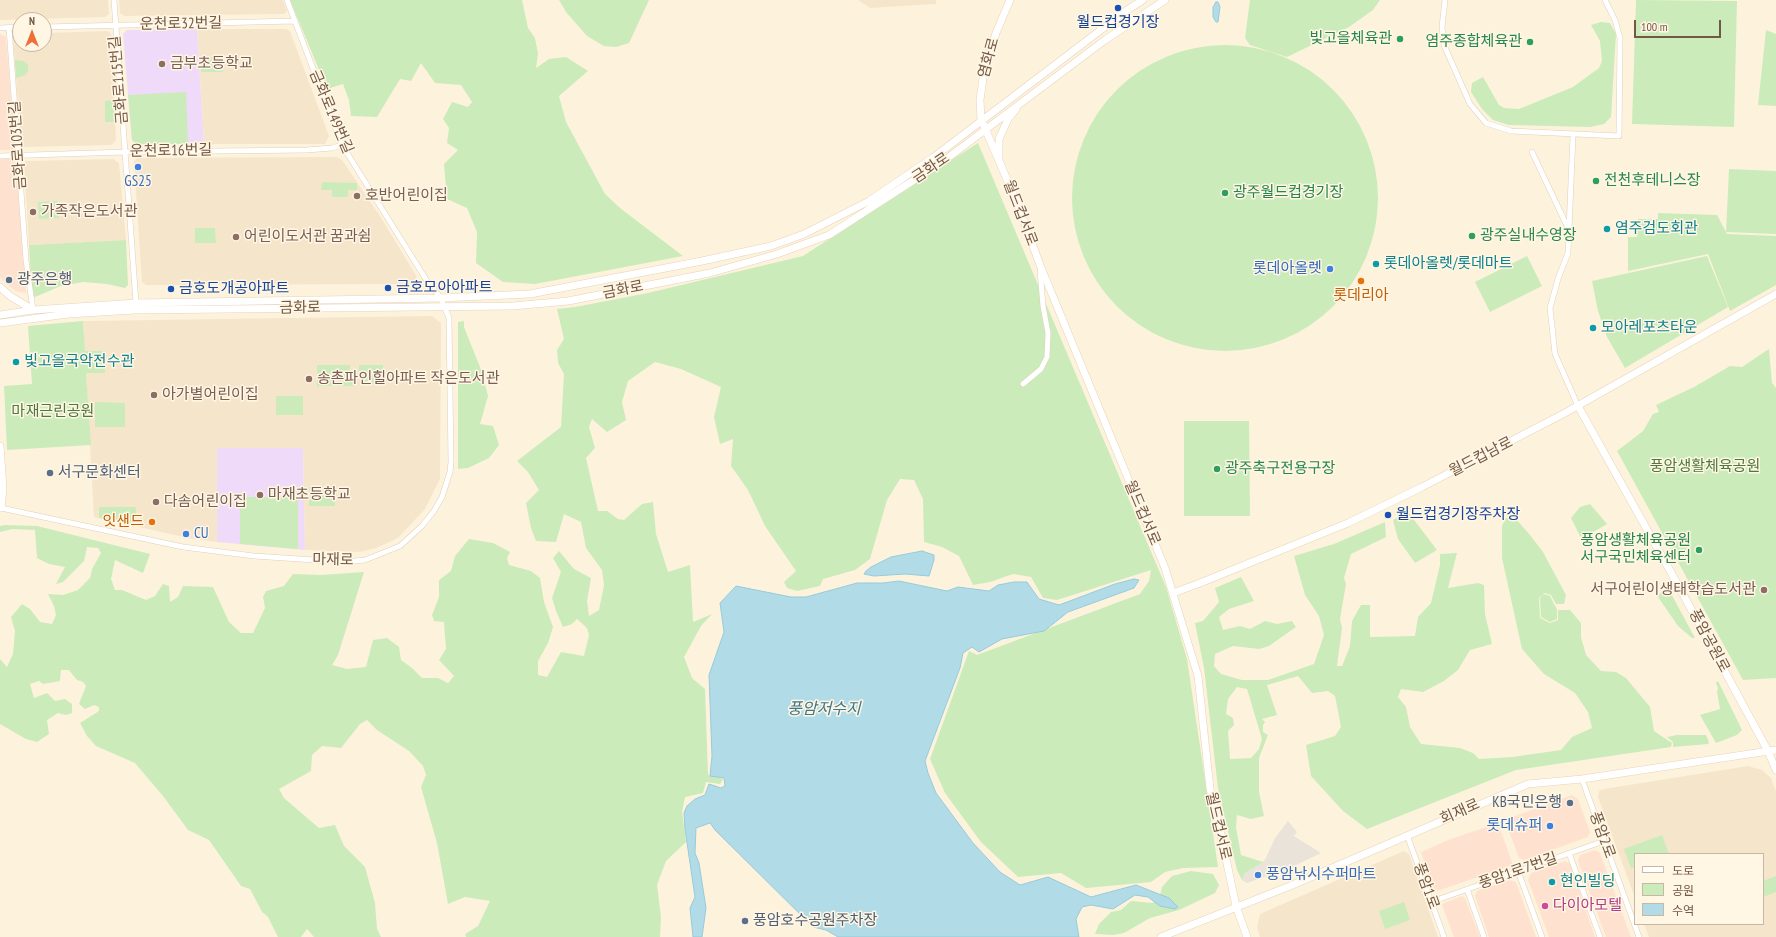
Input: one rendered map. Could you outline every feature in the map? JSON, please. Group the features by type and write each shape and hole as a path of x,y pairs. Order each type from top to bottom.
{"main road":[{"name":"염화로","path":"981,119 980,100 984,71 996,33 1010,0"},
{"name":"금화로","path":"0,315 33,310 136,303 441,298 530,294 702,261 771,246 804,234 869,201 934,157 981,119 1127,10 1143,0"},
{"name":"금화로","path":"0,323 68,314 135,310 445,308 513,306 568,300 710,273 806,245 829,235 944,160 1105,40 1165,0"},
{"path":"999,160 999,139 1008,119 1022,101"},
{"name":"월드컵서로","path":"981,119 986,128 1040,265 1165,568 1198,676 1210,789 1236,906 1247,937"},
{"path":"0,288 33,310"},
{"name":"월드컵남로","path":"1172,593 1348,523 1422,487 1578,406 1776,294"},
{"name":"풍암공원로","path":"1578,406 1678,585 1768,752 1776,770"},
{"path":"0,446 3,489 0,507"},
{"name":"회재로","path":"1161,937 1236,906 1290,886 1528,784 1582,779 1776,750"}],"street":[{"name":"금화로115번길","path":"114,0 136,303"},
{"name":"금화로149번길","path":"287,0 342,145 427,280 441,298"},
{"path":"1445,0 1442,27 1444,45 1470,104 1480,117 1493,127 1505,130 1573,135 1619,136 1620,38 1615,20 1607,1"},
{"name":"운천로32번길","path":"52,27 295,21"},
{"path":"0,28 12,28"},
{"name":"금화로103번길","path":"8,28 29,287 33,310"},
{"path":"1573,135 1568,253 1550,308 1555,354 1578,406"},
{"name":"운천로16번길","path":"0,156 125,152 308,150 332,148 342,145"},
{"path":"1532,152 1568,229"},
{"path":"1023,384 1041,369 1047,357 1048,333 1043,306 1040,265"},
{"name":"마재로","path":"0,507 176,545 254,556 345,562 366,560 400,546 430,516 442,498 450,472 449,318 441,298"},
{"name":"풍암2로","path":"1582,779 1634,923"},
{"name":"풍암1로","path":"1407,836 1444,937"},
{"name":"풍암1로7번길","path":"1431,902 1604,840"},
{"path":"1569,853 1600,937"},
{"path":"1518,871 1542,937"},
{"path":"1466,889 1484,937"},
{"name":"풍암2로","path":"1635,925 1639,937"}],"shaded area":[{"path":"0,0 108,0 109,14 105,17 52,19 52,12 12,12 12,20 0,20"},
{"path":"119,0 283,0 287,11 284,14 124,16 120,13"},
{"path":"858,0 936,0 936,4 870,8"},
{"path":"197,29 286,29 290,31 329,136 325,144 204,144"},
{"name":"금부초등학교","path":"197,29 204,144 136,144 132,140 123,34 127,30"},
{"path":"108,31 111,34 116,140 112,145 24,147 21,144 14,52 52,52 52,33"},
{"path":"0,34 6,37 15,147 12,150 0,150"},
{"path":"337,157 342,160 380,216 417,277 412,284 146,285 142,282 134,161 137,158"},
{"path":"13,158 16,164 26,293 16,291 6,284 0,277 0,159"},
{"path":"113,159 119,163 126,240 29,245 24,164 26,161"},
{"path":"432,316 441,323 440,479 425,509 399,537 376,548 360,552 305,550 303,448 217,448 217,542 193,539 94,517 83,321"},
{"name":"마재초등학교","path":"217,448 303,448 305,550 217,542"},
{"path":"1748,766 1762,770 1771,778 1776,791 1776,937 1649,937 1644,925 1764,925 1764,853 1634,853 1634,895 1598,797 1599,791"},
{"path":"1572,795 1578,799 1590,832 1588,837 1524,860 1519,858 1506,824 1510,818"},
{"path":"1288,821 1297,832 1294,836 1321,853 1288,869 1247,883 1242,880 1245,873 1265,860 1275,838"},
{"path":"1498,823 1513,865 1440,890 1434,889 1421,852 1448,840"},
{"path":"1595,850 1600,853 1631,937 1606,937 1578,861 1580,855"},
{"path":"1404,851 1409,854 1438,937 1260,937 1257,927 1260,914"},
{"path":"1565,861 1570,864 1595,937 1549,937 1528,880 1531,873"},
{"path":"1510,880 1516,882 1536,937 1489,937 1475,896 1477,891"},
{"path":"1462,896 1465,898 1480,937 1454,937 1442,905"}],"green space":[{"path":"290,0 522,0 528,28 535,38 538,54 536,68 549,59 566,57 588,71 559,96 566,122 605,194 620,208 683,256 535,284 503,282 476,263 477,232 467,208 447,199 444,164 458,150 447,143 449,128 443,119 452,102 468,107 472,102 461,85 435,83 421,63 411,81 400,79 377,117 351,116 349,100 343,84 327,89"},
{"path":"559,0 649,0 629,43 616,47 604,46 587,36 566,12"},
{"path":"1250,0 1380,0 1373,10 1349,27 1287,57 1250,45 1245,38"},
{"path":"1636,0 1737,1 1734,127 1632,124"},
{"path":"1601,22 1610,23 1616,34 1611,117 1604,124 1590,127 1509,125 1493,120 1482,109 1471,92 1472,83 1483,77 1499,105 1504,108 1519,109 1573,87 1599,68 1602,61 1600,41 1591,25"},
{"path":"1766,30 1776,34 1776,106 1758,105"},
{"name":"광주월드컵경기장","path":"1225,45 1255,48 1283,57 1310,71 1333,90 1352,113 1366,140 1375,168 1378,198 1375,228 1366,256 1352,283 1333,306 1310,325 1283,339 1255,348 1225,351 1195,348 1167,339 1140,325 1117,306 1098,283 1084,256 1075,228 1072,198 1075,168 1084,140 1098,113 1117,90 1140,71 1167,57 1195,48"},
{"path":"201,57 223,57 223,72 201,72"},
{"path":"15,60 24,61 28,65 28,71 25,75 16,78"},
{"path":"186,92 188,144 136,144 132,140 128,95"},
{"path":"114,100 115,122 105,122 105,101"},
{"path":"978,143 1166,587 1187,659 1218,867 1183,868 1165,872 1151,882 1086,888 1061,873 1018,877 981,842 945,793 930,759 969,651 977,655 1140,594 1149,581 1151,570 1057,600 1043,598 1031,577 1013,574 990,582 973,585 959,556 942,547 924,542 923,499 914,480 900,479 887,500 870,559 855,570 823,579 820,586 797,591 787,588 784,582 796,571 765,526 748,490 731,466 733,439 720,444 714,417 721,387 681,369 655,362 628,381 622,402 626,420 607,432 592,419 589,427 595,448 586,458 598,511 607,511 618,519 624,520 642,504 653,502 656,534 668,572 690,565 693,622 712,614 701,626 684,657 692,678 705,689 708,775 723,779 720,784 706,782 703,793 685,797 682,812 686,842 666,861 657,885 661,917 660,937 466,937 465,934 478,926 490,901 465,897 448,904 437,843 421,787 426,775 423,766 409,751 377,730 367,720 360,724 341,748 322,746 312,755 311,771 279,789 284,798 319,828 335,825 344,846 365,867 375,903 377,929 381,937 314,937 307,929 301,937 278,937 268,917 262,912 250,889 241,886 209,840 188,830 163,796 135,763 96,746 87,736 80,723 99,711 99,707 94,705 85,709 79,704 86,686 83,682 77,680 69,670 61,670 60,681 43,684 39,681 30,684 34,698 47,693 55,701 65,699 72,704 72,713 66,715 58,713 47,720 49,734 37,742 26,739 0,724 0,659 7,667 13,654 15,631 11,617 22,604 30,609 40,622 52,624 56,615 54,606 48,594 63,595 78,590 90,578 92,569 101,553 98,548 87,547 84,561 63,582 56,584 65,567 49,564 37,558 35,530 12,529 0,532 0,526 5,525 37,526 150,554 143,573 115,560 111,579 115,590 122,590 146,600 155,596 163,584 169,586 170,602 178,597 183,586 213,587 229,622 241,633 253,633 265,608 263,597 266,591 284,586 293,574 321,575 364,572 338,655 332,665 347,669 366,667 373,640 387,638 399,647 401,660 422,678 438,678 448,683 454,676 439,660 446,649 444,622 434,621 432,615 439,597 439,580 451,571 455,556 469,539 493,543 510,552 507,558 509,565 531,571 540,578 544,602 553,627 548,643 538,661 538,675 547,677 561,652 584,656 589,635 587,628 577,619 572,624 563,627 556,611 552,598 561,572 553,558 559,551 574,569 591,578 587,601 589,616 599,610 604,585 602,570 586,548 581,522 564,514 556,542 536,541 531,528 526,503 539,490 528,472 517,461 561,427 564,374 558,363 557,350 564,339 557,309 648,293 803,256"},
{"path":"1729,169 1776,171 1776,234 1726,232"},
{"path":"322,182 357,183 357,190 348,190 348,197 332,197 332,190 321,190"},
{"path":"58,201 59,218 39,219 38,202"},
{"path":"1658,213 1717,215 1727,234 1776,236 1776,285 1730,311 1708,254 1628,271 1628,237 1637,237 1638,219 1658,219"},
{"path":"195,228 215,228 216,243 195,243"},
{"path":"126,240 128,285 125,288 107,284 83,282 61,286 35,297 32,295 29,245"},
{"path":"1527,256 1542,286 1490,312 1475,282"},
{"path":"1707,256 1728,307 1625,368 1607,337 1598,311 1592,281"},
{"name":"마재근린공원","path":"83,321 85,351 105,351 105,373 86,373 91,445 7,450 4,386 32,384 28,326"},
{"path":"464,321 464,327 482,372 488,396 480,424 493,426 499,445 489,458 468,468 458,469 458,322"},
{"name":"풍암생활체육공원","path":"1769,349 1772,383 1776,388 1776,678 1743,680 1617,451 1643,431 1653,414 1659,412 1656,405 1694,387 1730,366 1742,367"},
{"path":"317,365 350,365 349,376 355,386 317,386"},
{"path":"359,365 383,365 383,383 364,383 359,376"},
{"path":"276,396 303,396 303,415 276,415"},
{"path":"95,402 125,403 125,427 95,427"},
{"name":"광주축구전용구장","path":"1184,421 1249,421 1250,516 1184,516"},
{"path":"309,487 335,487 335,506 309,506"},
{"path":"244,497 298,497 298,549 240,544 240,501"},
{"path":"1590,504 1607,524 1583,538 1580,536 1571,518 1580,507"},
{"path":"99,507 136,507 136,526 99,518"},
{"path":"1408,512 1437,550 1415,563 1398,539 1393,520"},
{"path":"1506,518 1515,518 1543,552 1566,595 1564,604 1556,604 1551,595 1544,593 1539,598 1540,618 1550,623 1558,620 1558,610 1570,610 1581,623 1581,637 1586,655 1601,671 1616,672 1626,678 1650,707 1654,731 1672,743 1671,747 1516,770 1367,829 1343,811 1311,776 1306,745 1335,736 1341,727 1335,696 1328,691 1312,693 1298,676 1267,685 1277,715 1262,719 1265,722 1263,725 1263,732 1268,735 1259,758 1259,792 1264,816 1251,819 1237,815 1236,827 1241,855 1263,862 1245,873 1242,880 1237,870 1218,788 1204,668 1195,623 1203,621 1219,602 1215,588 1241,577 1254,601 1229,609 1219,617 1223,630 1240,626 1250,629 1265,621 1277,624 1292,621 1296,627 1269,646 1259,649 1233,646 1215,654 1214,666 1221,674 1242,680 1268,680 1314,664 1324,635 1319,616 1305,595 1294,556 1334,544 1385,522 1386,537 1351,554 1344,578 1346,584 1340,619 1342,628 1337,666 1342,666 1350,646 1352,621 1361,605 1370,605 1370,637 1415,636 1418,617 1431,603 1440,565 1440,554 1457,553 1448,588 1478,583 1484,585 1485,614 1492,644 1470,650 1458,670 1444,681 1423,692 1401,689 1398,697 1406,707 1410,727 1421,744 1460,748 1473,753 1479,759 1512,757 1561,750 1572,737 1592,728 1588,712 1575,693 1544,674 1522,649 1502,558 1502,526","holes":["1237,687 1247,689 1262,739 1259,749 1251,758 1230,759 1228,731 1234,725 1233,718 1226,714 1228,699"]},
{"path":"1666,584 1695,638 1692,638 1678,626 1658,597"},
{"path":"1543,594 1550,596 1557,609 1557,619 1550,622 1541,617 1540,598"},
{"path":"1718,681 1742,730 1737,735 1716,743 1700,715 1720,709 1717,692 1718,688 1716,683"},
{"path":"1677,735 1706,735 1709,742 1708,744 1673,747 1673,742 1667,737"},
{"path":"1662,835 1669,853 1634,853 1634,867 1631,868 1624,849"},
{"path":"1191,871 1213,874 1219,885 1215,893 1179,910 1150,918 1124,933 1113,935 1095,934 1099,924 1111,912 1121,910 1131,901 1152,903 1159,900 1162,887 1172,876"},
{"path":"1776,876 1776,892 1764,897 1764,881"},
{"path":"1404,902 1410,920 1385,929 1379,911"}],"water":[{"path":"1216,2 1218,2 1220,7 1218,22 1216,22 1213,17 1213,7"},
{"path":"922,551 934,555 929,576 905,574 874,576 864,574 871,567 891,557"},
{"name":"풍암저수지","path":"1134,579 1139,580 1134,588 1068,612 1044,631 1002,639 979,652 972,647 963,653 960,668 925,761 936,793 973,843 1000,872 1020,885 1048,877 1091,897 1136,885 1169,898 1178,907 1175,909 1160,906 1148,897 1135,895 1113,909 1091,905 1082,907 1076,919 1079,937 838,937 826,930 813,927 715,830 710,823 696,828 695,853 699,863 706,908 702,937 693,937 690,908 695,897 684,813 687,806 695,799 705,795 709,784 721,788 725,786 724,778 710,776 712,756 709,675 724,632 720,603 736,586 791,597 806,597 857,583 883,583 899,581 947,591 958,587 989,591 998,585 1014,582 1027,582 1039,599 1059,605 1115,584"}],"place":[{"name":"월드컵경기장","path":"1118,8"},
{"name":"빛고을체육관","path":"1400,39"},
{"name":"염주종합체육관","path":"1530,42"},
{"name":"금부초등학교","path":"162,64"},
{"name":"GS25","path":"138,167"},
{"name":"전천후테니스장","path":"1596,181"},
{"name":"광주월드컵경기장","path":"1225,193"},
{"name":"호반어린이집","path":"357,196"},
{"name":"가족작은도서관","path":"33,212"},
{"name":"염주검도회관","path":"1607,229"},
{"name":"광주실내수영장","path":"1472,236"},
{"name":"어린이도서관 꿈과쉼","path":"236,237"},
{"name":"롯데아올렛/롯데마트","path":"1376,264"},
{"name":"롯데아올렛","path":"1330,269"},
{"name":"광주은행","path":"9,280"},
{"name":"롯데리아","path":"1361,281"},
{"name":"금호모아아파트","path":"388,288"},
{"name":"금호도개공아파트","path":"171,289"},
{"name":"모아레포츠타운","path":"1593,328"},
{"name":"빛고을국악전수관","path":"16,362"},
{"name":"송촌파인힐아파트 작은도서관","path":"309,379"},
{"name":"아가별어린이집","path":"154,395"},
{"name":"광주축구전용구장","path":"1217,469"},
{"name":"서구문화센터","path":"50,473"},
{"name":"마재초등학교","path":"260,495"},
{"name":"다솜어린이집","path":"156,502"},
{"name":"월드컵경기장주차장","path":"1388,515"},
{"name":"잇샌드","path":"152,522"},
{"name":"CU","path":"186,534"},
{"name":"풍암생활체육공원 서구국민체육센터","path":"1699,550"},
{"name":"서구어린이생태학습도서관","path":"1764,590"},
{"name":"KB국민은행","path":"1570,803"},
{"name":"롯데슈퍼","path":"1550,826"},
{"name":"풍암낚시수퍼마트","path":"1258,875"},
{"name":"현인빌딩","path":"1552,882"},
{"name":"다이아모텔","path":"1545,906"},
{"name":"풍암호수공원주차장","path":"745,921"}]}
